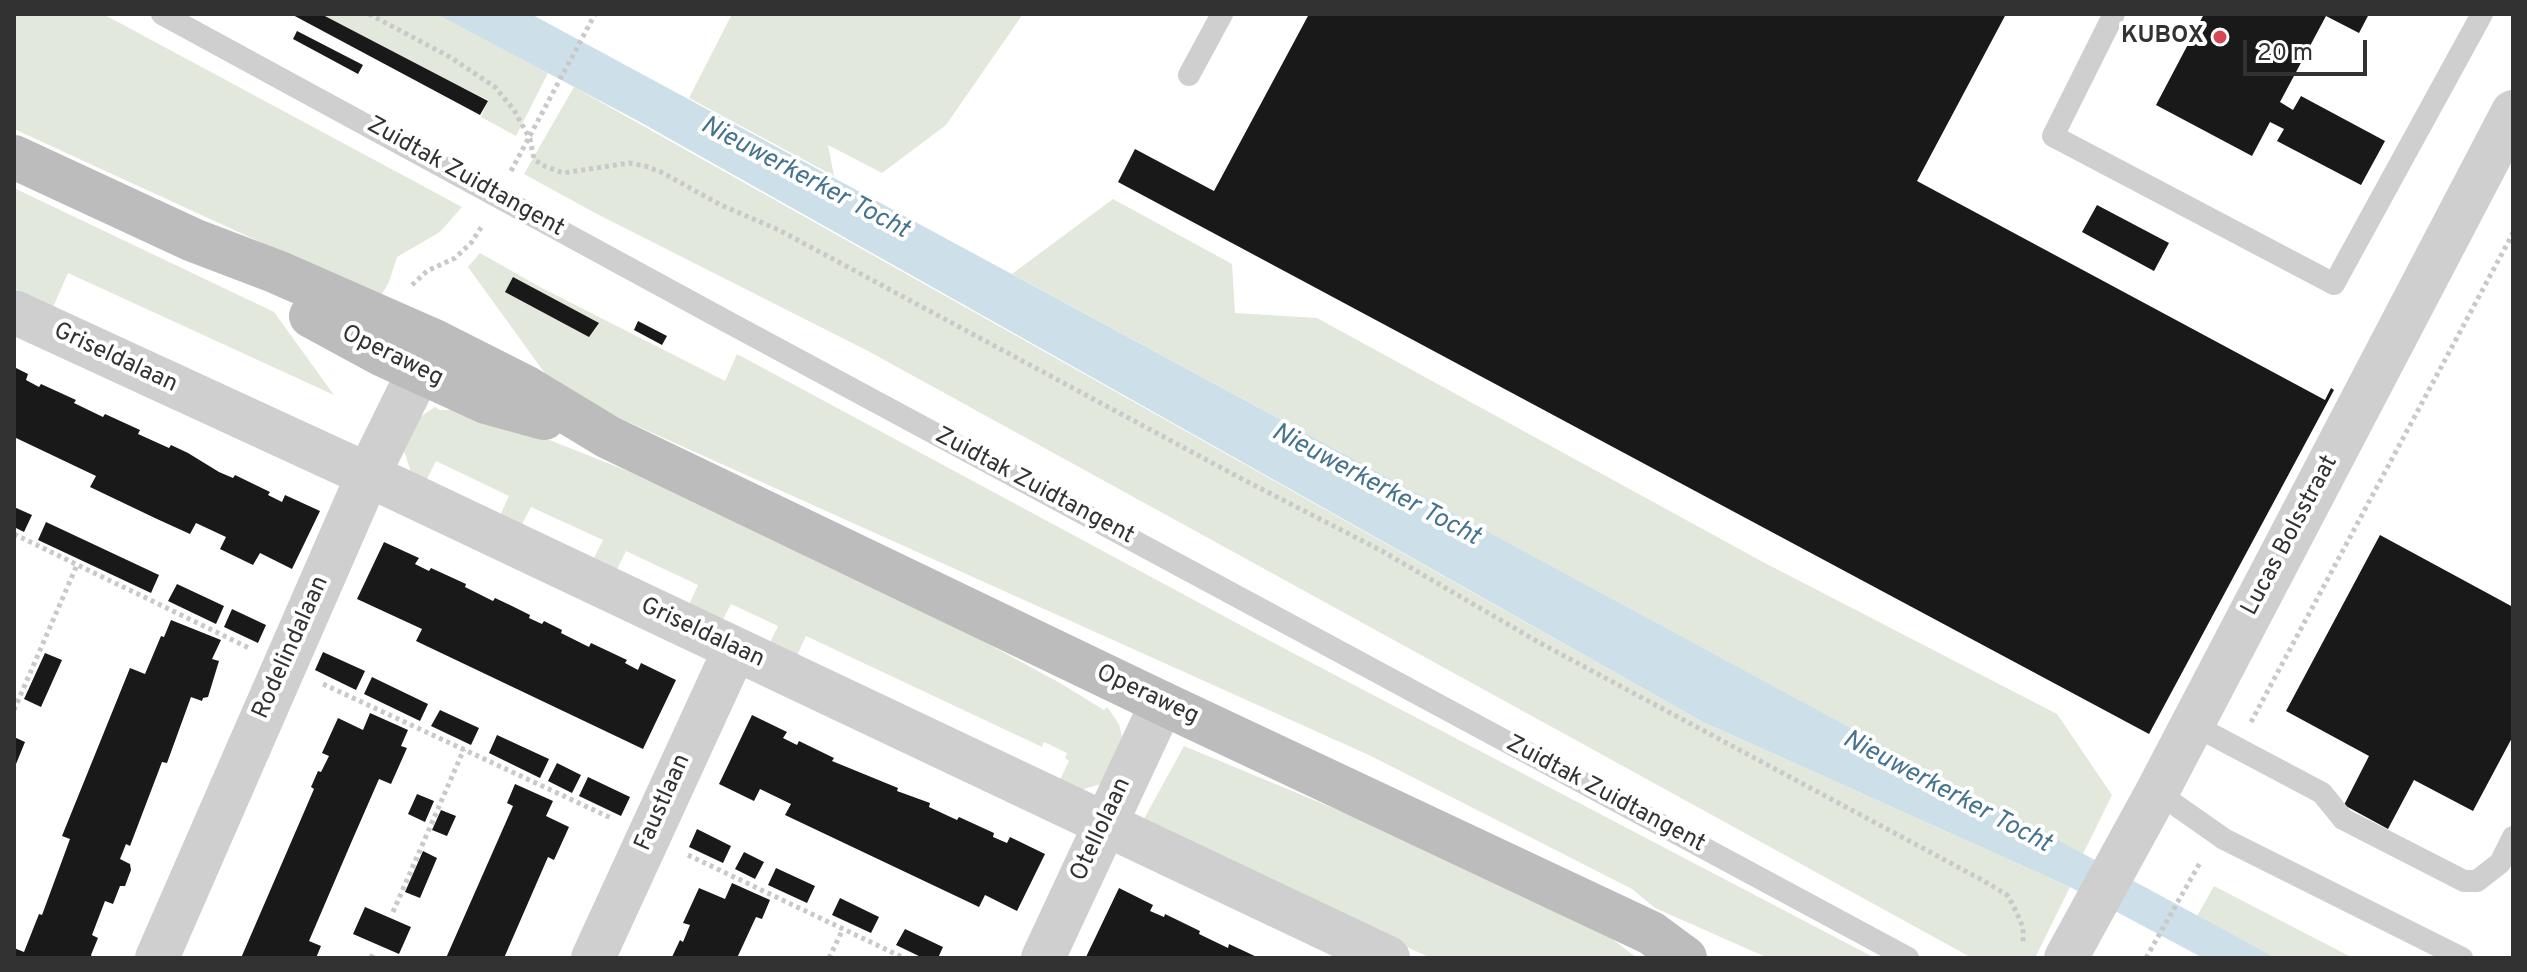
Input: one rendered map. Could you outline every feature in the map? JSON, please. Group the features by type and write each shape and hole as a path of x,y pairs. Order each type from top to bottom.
{"main road":[{"name":"Operaweg","path":"14,157 193,240 277,272 394,324 427,356"},
{"name":"Operaweg","path":"193,240 295,307 381,354 427,356 527,388 608,437 1651,933 1685,958"}],"street":[{"name":"Lucas Bolsstraat","path":"2066,958 2157,792 2513,112"},
{"name":"Griseldalaan","path":"14,312 368,475 1388,958"},
{"name":"Rodelindalaan","path":"157,958 368,475 427,356"},
{"name":"Faustlaan","path":"593,958 735,649"},
{"name":"Otellolaan","path":"1043,958 1162,703"}],"lane":[{"name":"Zuidtak Zuidtangent","path":"162,14 1908,958"},
{"path":"1189,75 1222,14"},
{"path":"2114,14 2053,136 2334,284 2482,14"},
{"path":"2192,724 2322,793 2343,819 2464,881 2477,881 2500,863 2513,837"},
{"path":"2157,792 2208,828 2462,958"}],"path":[{"path":"369,14 450,57 495,87 514,110 530,139 534,159 563,173 629,163 645,166 721,205 779,230 1382,551 1540,643 1984,881 2007,895 2018,914 2023,927 2022,958"},
{"path":"394,324 413,285 427,271 455,258 471,243 556,92 595,14"},
{"path":"2237,748 2513,233"},
{"path":"14,534 284,666 904,958"},
{"path":"14,710 77,565"},
{"path":"393,912 464,749"},
{"path":"2147,956 2203,857 2208,828"},
{"path":"829,958 843,929"}],"shaded area":[{"path":"14,14 103,14 462,207 440,232 397,257 389,282 380,297 14,129"},
{"path":"318,14 439,14 548,73 516,136 481,117 488,100"},
{"path":"732,14 1023,14 946,125 882,173 828,145 834,176 689,98"},
{"path":"574,87 1701,721 2070,887 2035,958 1972,958 868,351 524,174"},
{"path":"14,188 274,312 334,395 68,273 53,307 14,288"},
{"path":"1113,199 1232,264 1235,313 1317,318 1763,562 2057,714 2112,795 2083,854 1012,274"},
{"path":"480,253 725,381 737,354 1272,642 1875,958 1768,958 1655,908 1632,889 1371,756 557,390 468,267"},
{"path":"435,407 439,410 474,410 630,472 944,620 1104,710 1107,707 1119,724 1123,741 1108,782 1070,793 1057,786 1069,761 1065,758 1067,753 1044,742 1042,747 806,636 794,662 767,649 778,626 731,604 719,627 686,611 698,585 626,551 613,577 590,566 603,540 531,507 518,532 497,522 509,496 436,461 423,487 415,484 403,448 420,417"},
{"path":"1184,746 1345,813 1598,928 1637,958 1431,958 1140,826"},
{"path":"2214,886 2353,958 2276,958 2197,916"}],"water":[{"name":"Nieuwerkerker Tocht","path":"437,14 531,14 2276,958 2203,958 2070,887 1701,721 640,122"}],"building":[{"path":"291,14 321,14 488,101 480,115"},
{"path":"1309,14 2006,14 1917,181 2325,400 2331,388 2334,390 2149,734 1118,182 1135,149 1214,191"},
{"path":"2204,14 2369,14 2359,33 2326,16 2280,102 2293,110 2301,96 2385,141 2361,185 2277,141 2284,129 2270,122 2252,156 2156,105"},
{"path":"297,31 363,65 358,74 293,39"},
{"path":"2097,205 2169,243 2154,271 2082,232"},
{"path":"513,277 599,323 589,337 505,292"},
{"path":"638,321 667,336 662,345 634,330"},
{"path":"14,367 28,374 26,380 39,387 41,384 103,417 105,414 140,430 138,434 169,448 171,445 233,478 235,475 270,492 268,495 282,502 285,495 320,511 292,569 260,553 253,565 220,549 226,537 196,523 190,534 157,519 90,487 96,476 14,437"},
{"path":"14,507 32,515 24,532 14,527"},
{"path":"46,522 159,575 151,593 38,540"},
{"path":"2380,535 2513,607 2513,736 2473,811 2414,780 2388,829 2344,805 2369,756 2286,711"},
{"path":"384,542 419,558 415,564 466,584 465,587 493,601 495,598 512,606 542,624 544,621 589,647 591,643 627,660 625,663 638,670 641,663 676,680 643,749 416,641 422,629 357,599"},
{"path":"177,584 224,606 216,624 168,601"},
{"path":"232,609 266,625 258,643 224,627"},
{"path":"171,620 221,640 212,659 219,661 208,697 202,701 191,697 167,763 162,762 130,846 126,844 120,859 130,864 131,870 113,904 105,901 92,935 98,938 91,955 93,958 14,958 14,948 24,952 39,914 42,915 70,839 62,836 130,668 145,674"},
{"path":"323,652 365,671 356,690 315,670"},
{"path":"45,653 62,660 41,707 24,699"},
{"path":"372,677 428,704 420,721 364,694"},
{"path":"440,710 479,728 471,745 431,726"},
{"path":"370,713 408,730 401,746 407,748 391,784 379,779 351,843 309,941 321,946 316,958 241,958 314,789 311,787 329,756 322,753 338,718 363,730"},
{"path":"752,715 787,732 783,738 797,745 799,741 834,758 832,761 930,803 929,807 994,833 993,837 1007,843 1010,837 1045,854 1017,911 985,895 979,907 785,815 791,804 760,789 754,801 719,784"},
{"path":"497,735 549,759 540,778 489,753"},
{"path":"14,737 25,742 14,769"},
{"path":"557,763 581,775 572,793 548,781"},
{"path":"588,777 630,797 621,816 579,796"},
{"path":"515,784 553,801 546,816 569,827 554,860 548,857 504,958 446,958 513,806 507,803"},
{"path":"417,794 434,801 425,822 408,814"},
{"path":"441,810 456,816 447,836 432,830"},
{"path":"697,829 731,846 723,863 689,847"},
{"path":"423,851 437,858 420,898 405,892"},
{"path":"744,852 764,862 755,879 735,869"},
{"path":"776,868 815,886 807,903 768,885"},
{"path":"732,883 770,900 762,919 756,917 737,958 672,957 690,925 683,923 699,888 725,899"},
{"path":"1119,888 1153,905 1150,911 1164,917 1165,914 1228,948 1229,944 1259,958 1086,957"},
{"path":"840,898 879,917 871,933 832,915"},
{"path":"365,907 411,927 399,954 353,934"},
{"path":"905,929 943,947 938,958 923,958 896,945"}],"place":[{"name":"KUBOX","path":"2220,37"}]}
